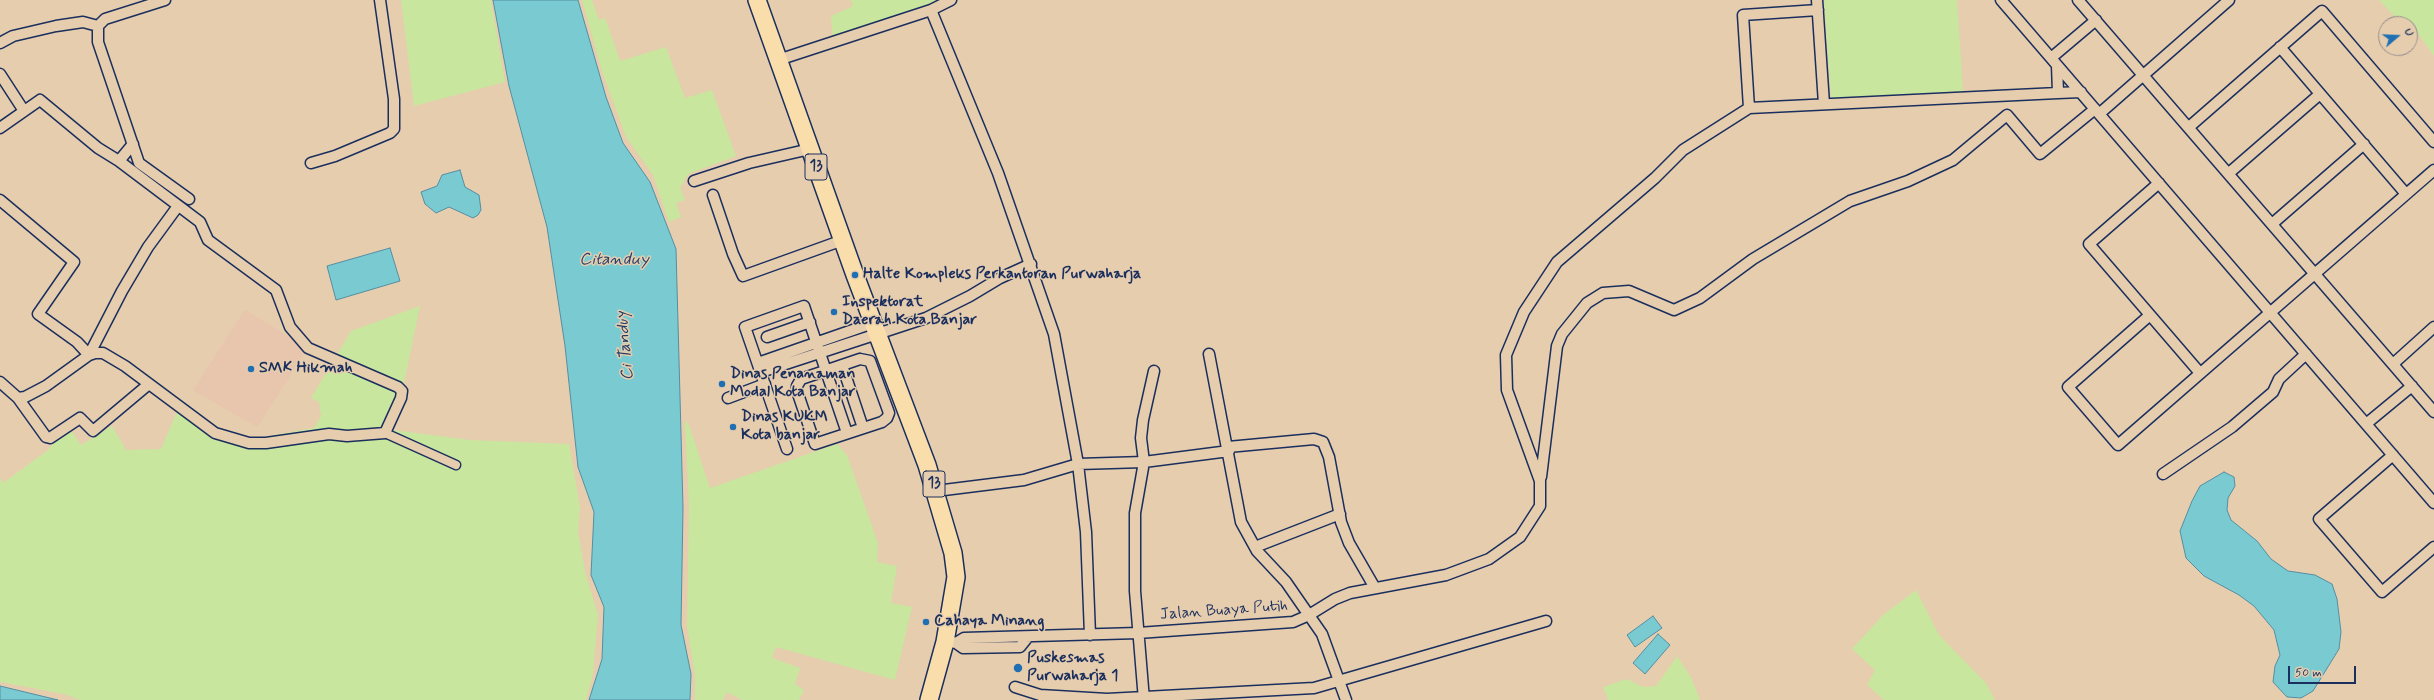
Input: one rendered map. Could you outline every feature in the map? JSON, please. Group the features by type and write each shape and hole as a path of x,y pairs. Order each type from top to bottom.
{"highway":[{"name":"13","path":"756,0 936,491 955,566 956,577 951,642 930,700"}],"street":[{"path":"165,0 147,2 105,19 98,26 98,42 139,163 189,199"},
{"path":"311,163 342,153 390,133 394,129 394,98 380,0"},
{"path":"778,60 931,10 951,0"},
{"path":"2001,0 2434,503"},
{"path":"2078,0 2434,411"},
{"path":"1540,481 1557,358 1557,346 1562,334 1592,300 1603,293 1628,291 1674,310 1700,298 1753,260 1850,201 1908,181 1953,160 2007,115 2040,154 2143,75 2229,0"},
{"path":"1749,108 1743,15 1818,5 1824,104"},
{"path":"931,10 998,173 1031,264 1057,346 1078,464 1086,532 1090,635"},
{"path":"2189,127 2322,11 2434,142"},
{"path":"2054,62 2096,20"},
{"path":"0,43 13,36 56,26 83,22 98,26"},
{"path":"2280,47 2406,194"},
{"path":"2054,62 2058,93"},
{"path":"0,74 24,111"},
{"path":"1540,481 1508,390 1506,355 1524,312 1557,262 1655,178 1683,150 1749,108 2081,92"},
{"path":"2229,173 2320,94"},
{"path":"0,128 38,101 42,101 74,130 119,161 200,222 208,240 276,290 290,327 308,348 398,387 402,391 401,398 385,433"},
{"path":"119,161 133,144"},
{"path":"2272,224 2364,144"},
{"path":"694,181 749,163 810,149"},
{"path":"2150,315 2068,387 2118,444 2434,170"},
{"path":"2159,183 2089,244 2200,373"},
{"path":"713,195 735,260 744,276 843,240"},
{"path":"0,200 74,262 38,314 77,342 89,355"},
{"path":"18,398 46,386 89,355 122,291 148,247 178,206"},
{"path":"760,368 817,342 875,328 926,318 1031,264"},
{"path":"787,449 745,327 804,306 847,433"},
{"path":"767,337 810,322"},
{"path":"2393,364 2434,327"},
{"path":"760,368 821,353 875,328"},
{"path":"89,355 103,353 125,366 215,433 249,443 266,443 329,434 347,436 385,433 456,465"},
{"path":"1209,354 1228,449 1237,512 1263,559 1286,582 1328,647 1346,700"},
{"path":"2163,474 2232,426 2273,392 2279,379 2306,354"},
{"path":"860,359 870,361 889,413 882,422 815,444 797,391 797,386 802,379 827,371 860,359"},
{"path":"842,365 863,428"},
{"path":"1144,699 1135,591 1135,513 1144,462 1142,420 1154,371"},
{"path":"0,382 18,398 46,437 50,438 80,418 93,431 149,384"},
{"path":"728,398 765,384"},
{"path":"2366,424 2412,386"},
{"path":"936,491 1024,480 1078,464 1144,462 1228,449 1314,439 1323,442 1329,457 1340,514 1349,543 1375,588"},
{"path":"2393,455 2319,519 2382,592 2434,546"},
{"name":"Jalan Buaya Putih","path":"951,642 964,638 1138,633 1288,623 1309,616 1335,599 1375,588 1446,575 1483,561 1508,547 1531,523 1540,506 1540,481"},
{"path":"1255,547 1340,514"},
{"path":"1015,687 1040,695 1068,698 1144,699 1228,692 1284,691 1314,688 1546,621"}],"shaded area":[{"name":"SMK Hikmah","path":"245,310 308,348 257,427 193,390"}],"green space":[{"path":"401,0 491,0 505,82 414,106"},
{"path":"582,0 592,0 599,20 605,18 620,61 666,47 685,98 712,90 736,156 688,174 680,188 685,200 676,203 681,217 669,222 653,175 626,137 602,71"},
{"path":"851,0 956,0 833,38 831,16 853,6"},
{"path":"1824,0 1957,0 1963,91 1831,99"},
{"path":"2379,0 2434,0 2434,56 2418,34 2418,16 2394,16"},
{"path":"420,306 403,388 385,429 470,440 569,444 580,507 578,531 585,572 598,615 593,674 586,700 80,700 64,694 0,682 0,478 3,483 48,450 68,426 81,445 112,426 126,450 161,449 182,400 221,434 257,438 314,428 321,416 319,402 311,398 351,331"},
{"path":"688,422 710,488 837,444 847,455 878,543 877,562 897,566 891,603 912,607 895,680 776,647 772,658 800,668 795,684 804,690 799,700 742,700 727,692 723,700 695,700 695,676 687,626 689,507 685,423"},
{"path":"1916,590 1939,635 1986,683 1995,700 1884,700 1867,685 1875,670 1852,649 1883,615"},
{"path":"1677,656 1691,677 1700,700 1608,700 1603,687 1627,679 1643,687 1656,686"}],"water":[{"name":"Citanduy","path":"493,0 578,0 606,97 623,143 650,182 676,249 683,508 681,625 691,674 690,700 589,700 602,659 604,607 591,575 594,512 578,467 565,346 547,227 509,86"},
{"path":"460,170 465,187 479,195 481,210 478,215 473,218 449,207 436,213 425,204 421,192 437,186 442,175"},
{"path":"390,248 400,281 336,300 327,266"},
{"path":"2224,472 2234,477 2235,486 2228,498 2227,510 2231,520 2257,541 2271,559 2288,571 2315,575 2332,584 2337,599 2341,632 2339,649 2313,691 2301,698 2287,697 2273,682 2275,666 2280,655 2274,630 2254,606 2239,595 2204,576 2186,558 2180,531 2192,501 2200,486"},
{"path":"1653,616 1662,628 1635,647 1627,635"},
{"path":"1658,634 1670,645 1645,674 1633,663"},
{"path":"0,686 58,700 0,700"}],"place":[{"name":"Halte Kompleks Perkantoran Purwaharja","path":"855,275"},
{"name":"Inspektorat Daerah Kota Banjar","path":"834,312"},
{"name":"SMK Hikmah","path":"251,369"},
{"name":"Dinas Penanaman Modal Kota Banjar","path":"722,384"},
{"name":"Dinas KUKM Kota banjar","path":"733,427"},
{"name":"Cahaya Minang","path":"926,622"},
{"name":"Puskesmas Purwaharja 1","path":"1018,668"}],"water label":[{"name":"Ci Tanduy","path":"626,346"}]}
